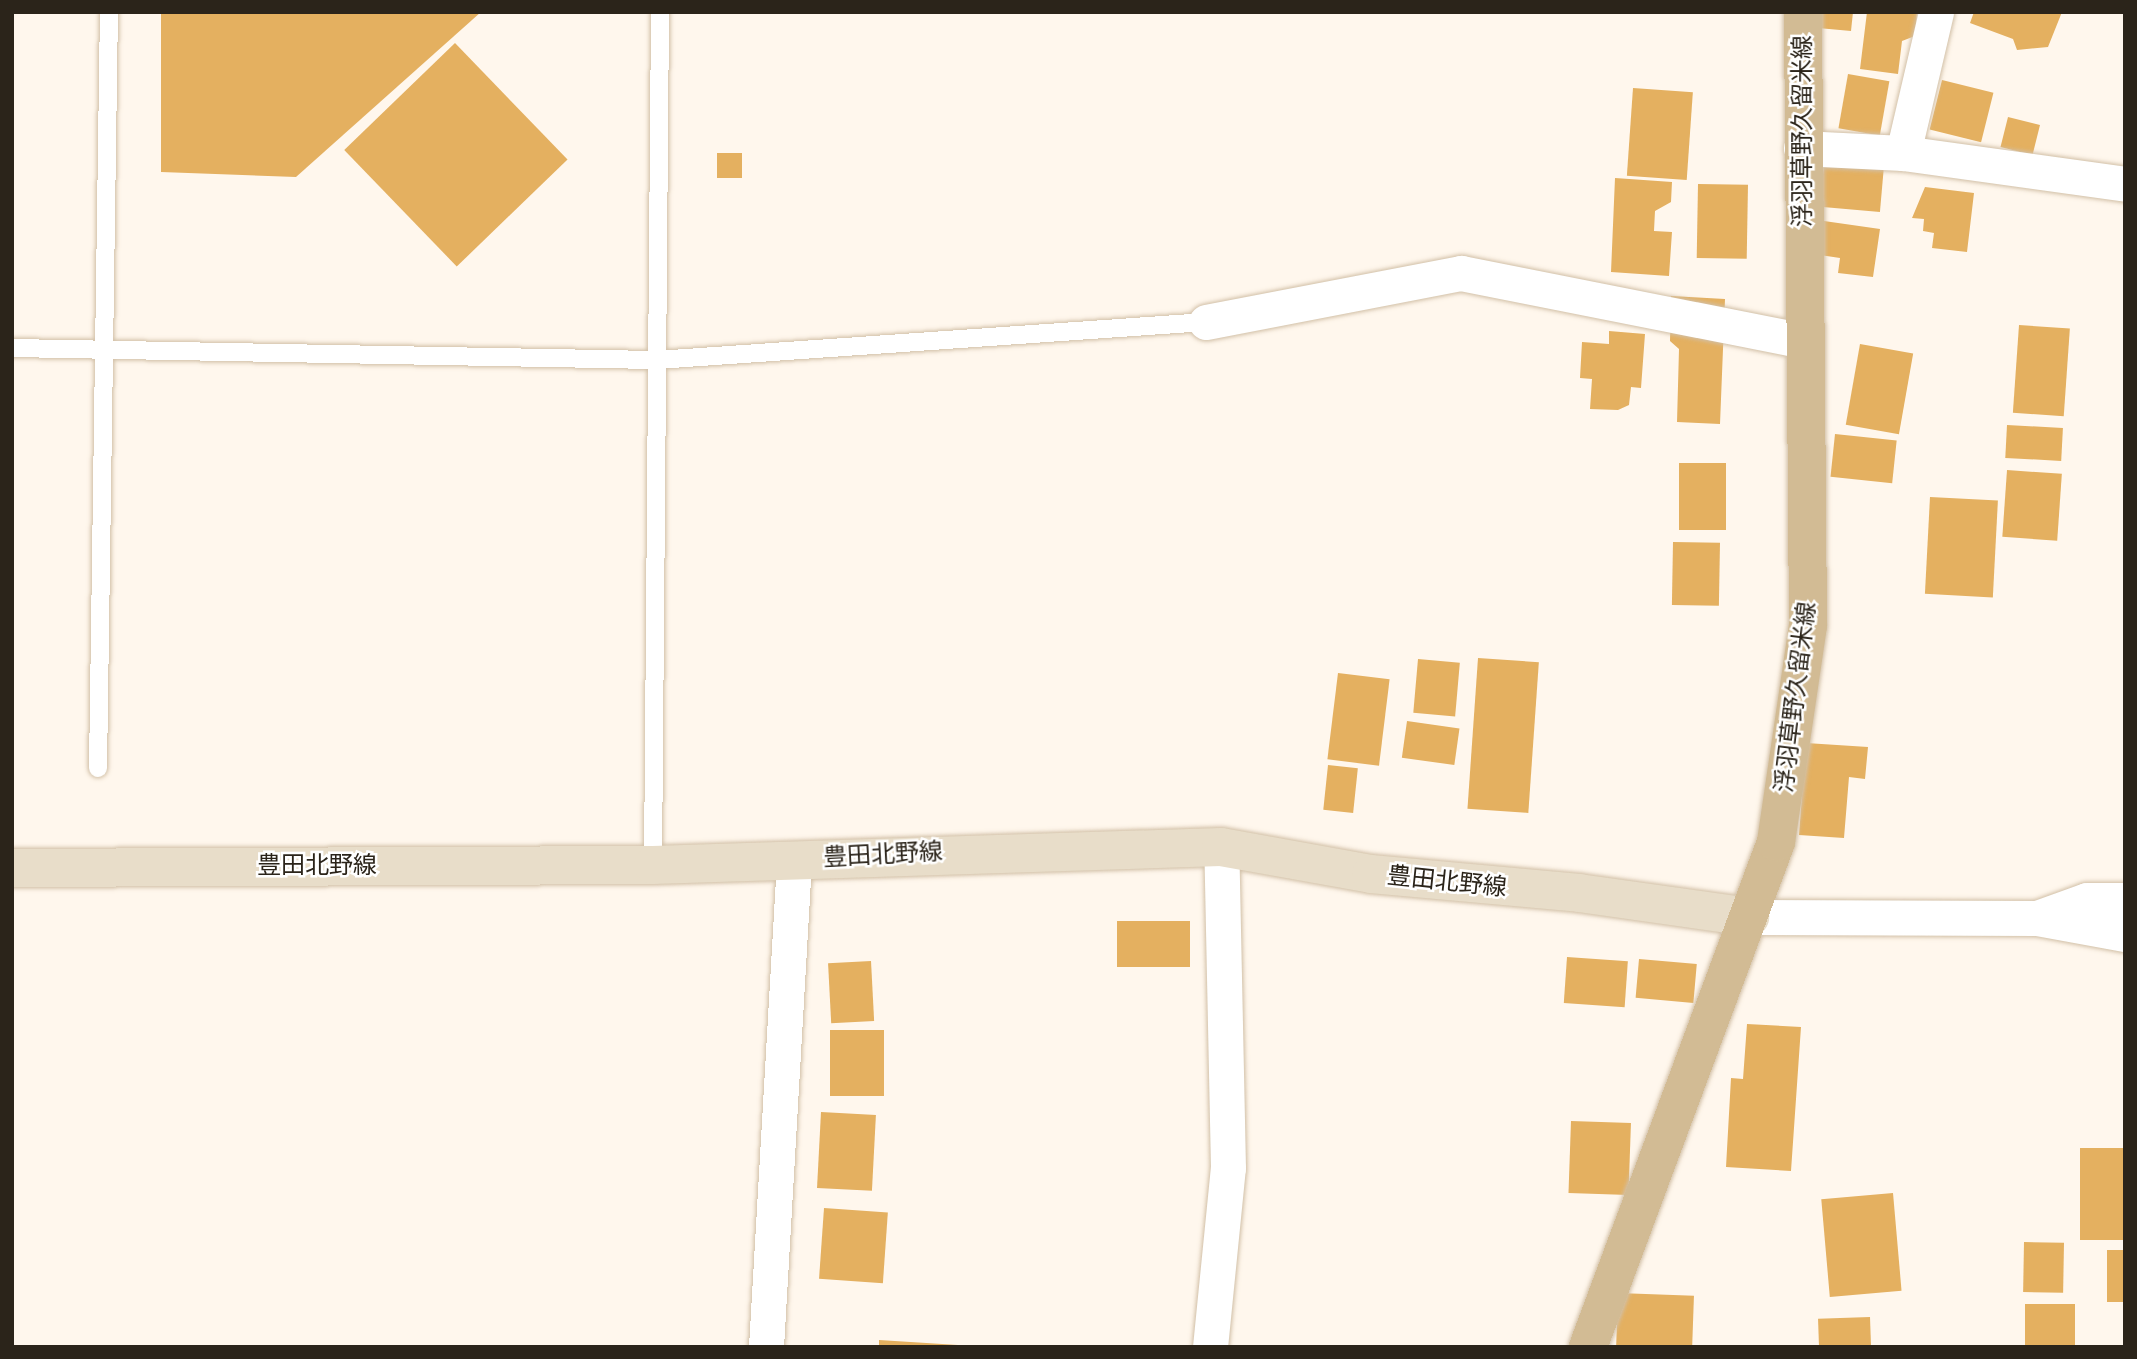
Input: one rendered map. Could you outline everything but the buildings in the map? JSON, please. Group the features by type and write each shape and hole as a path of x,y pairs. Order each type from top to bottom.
{"main road":[{"name":"浮羽草野久留米線","path":"1588,1347 1776,842 1808,626 1801,148 1803,12"},
{"name":"豊田北野線","path":"12,868 653,864 1221,846 1371,874 1749,917"}],"street":[{"path":"1903,153 1936,12"},
{"path":"1801,148 1903,153 2125,184"},
{"path":"1206,322 1461,273 1803,341"},
{"path":"1210,1347 1228,1168 1221,846"},
{"path":"766,1347 794,859"},
{"path":"2037,918 2087,900 2125,900"},
{"path":"1749,917 2037,918 2125,934"}],"lane":[{"path":"99,768 109,12"},
{"path":"653,864 660,12"},
{"path":"12,348 106,345 657,360 1206,322"}]}
